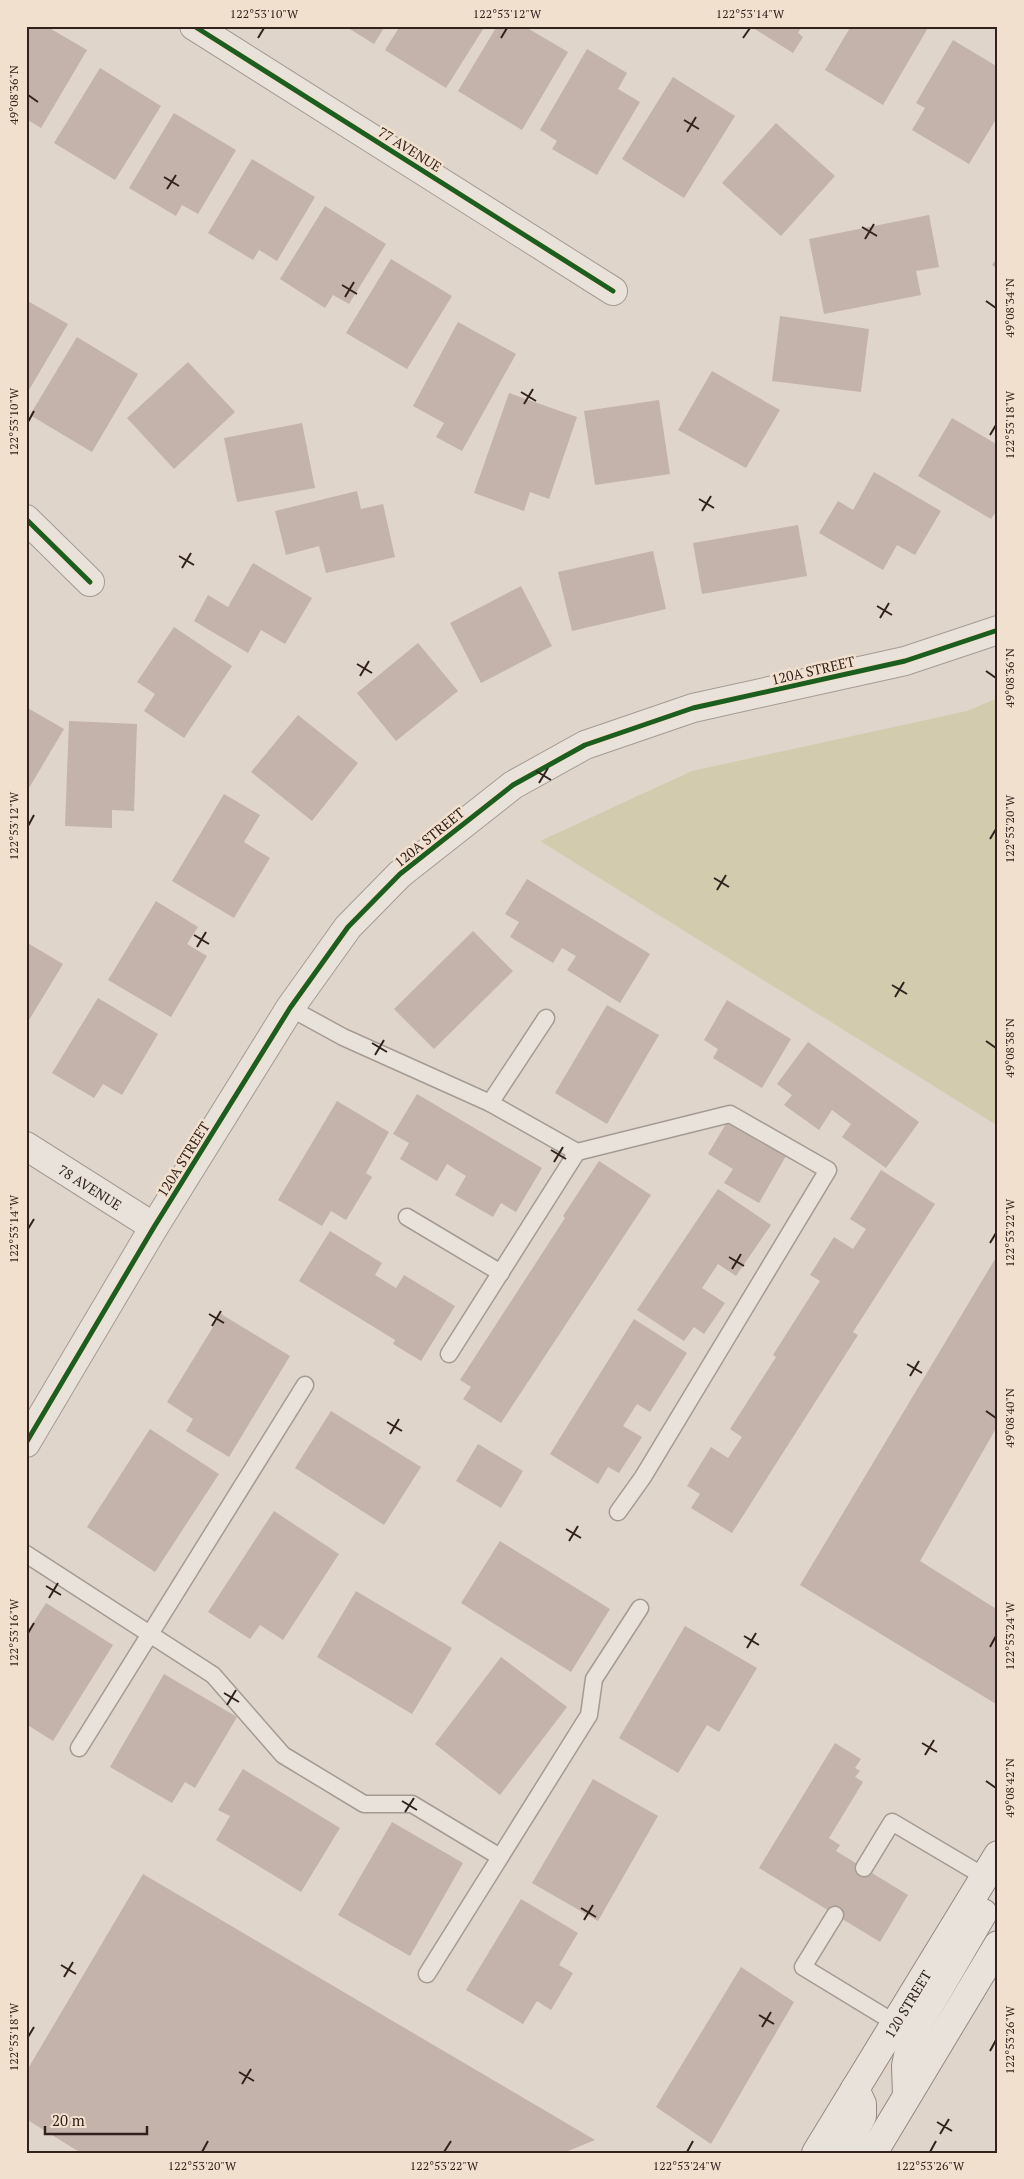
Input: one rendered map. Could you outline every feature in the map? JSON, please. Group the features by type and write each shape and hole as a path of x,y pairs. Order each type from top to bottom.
{"street":[{"name":"77 AVENUE","path":"194,26 613,291"},
{"path":"26,519 90,582"},
{"name":"120A STREET","path":"26,1443 154,1227 290,1008 348,927 400,874 513,785 585,745 693,708 905,661 998,630"},
{"name":"78 AVENUE","path":"26,1146 154,1227"},
{"path":"907,2097 906,2066 912,2035 962,1952 986,1906 991,1866"},
{"name":"120 STREET","path":"816,2153 991,1866"},
{"path":"873,2153 998,1945"},
{"path":"843,2153 862,2116 862,2104 855,2089"}],"lane":[{"path":"290,1008 343,1037 490,1103 576,1152 730,1114 828,1170 643,1477 618,1512"},
{"path":"490,1103 546,1018"},
{"path":"449,1354 576,1152"},
{"path":"407,1218 501,1273"},
{"path":"79,1748 305,1385"},
{"path":"26,1554 213,1675 283,1755 364,1804 412,1804 500,1857"},
{"path":"427,1974 590,1715 594,1679 640,1608"},
{"path":"864,1868 892,1822 991,1866"},
{"path":"835,1915 803,1967 895,2023"}],"shaded area":[{"path":"998,698 998,1126 540,841 692,771 967,711"}],"building":[{"path":"26,26 46,26 87,50 41,128 26,119"},
{"path":"345,26 385,26 374,44"},
{"path":"400,26 485,26 446,88 385,50"},
{"path":"497,26 524,26 568,52 522,130 458,91"},
{"path":"750,26 802,26 798,33 803,37 793,53"},
{"path":"851,26 929,26 883,105 825,70"},
{"path":"953,40 998,67 998,116 969,164 912,130 925,108 916,103"},
{"path":"587,49 627,73 618,89 640,102 597,175 552,149 557,141 540,130"},
{"path":"100,68 161,106 115,180 54,143"},
{"path":"673,77 735,116 684,198 622,159"},
{"path":"174,113 236,150 198,214 182,205 176,216 129,188"},
{"path":"776,123 835,176 781,236 722,183"},
{"path":"252,159 315,197 277,261 259,250 253,260 208,233"},
{"path":"325,206 386,244 349,304 333,295 325,308 280,279"},
{"path":"929,215 939,267 916,271 921,295 824,314 809,239"},
{"path":"998,256 998,269 992,265"},
{"path":"391,259 452,296 407,369 346,333"},
{"path":"26,300 68,324 26,395"},
{"path":"780,316 869,329 861,392 772,381"},
{"path":"458,322 516,354 462,451 436,437 444,423 413,406"},
{"path":"77,337 138,374 92,452 30,415"},
{"path":"188,362 235,412 174,469 127,418"},
{"path":"712,371 780,410 746,468 678,430"},
{"path":"509,393 577,417 549,499 530,492 524,511 474,493"},
{"path":"659,400 670,474 595,485 584,411"},
{"path":"952,418 998,445 998,509 991,519 918,476"},
{"path":"302,423 315,488 237,502 224,438"},
{"path":"874,472 941,511 915,555 897,545 883,570 819,533 838,501 853,510"},
{"path":"357,491 361,509 383,504 395,557 326,573 319,546 286,555 275,511"},
{"path":"798,525 807,576 702,594 693,543"},
{"path":"653,551 666,609 572,631 558,572"},
{"path":"253,563 312,598 285,644 261,630 248,653 194,621 208,595 228,607"},
{"path":"521,586 552,646 481,683 450,623"},
{"path":"174,627 232,666 184,738 144,711 155,694 137,682"},
{"path":"418,643 458,691 396,741 357,693"},
{"path":"26,707 64,729 26,793"},
{"path":"298,715 358,763 312,821 251,772"},
{"path":"69,721 137,724 134,811 112,810 112,828 65,826"},
{"path":"224,794 260,815 244,842 270,858 234,918 172,881"},
{"path":"527,879 650,954 620,1003 567,970 576,956 562,948 553,963 510,937 519,922 505,914"},
{"path":"156,901 198,927 187,944 207,956 171,1017 108,980"},
{"path":"473,931 513,971 434,1049 394,1009"},
{"path":"26,942 63,964 26,1025"},
{"path":"98,998 158,1034 122,1095 103,1084 94,1098 52,1073"},
{"path":"727,1000 791,1039 762,1088 713,1058 718,1049 704,1040"},
{"path":"607,1005 659,1035 607,1124 555,1093"},
{"path":"808,1042 919,1122 886,1168 842,1137 851,1124 832,1110 819,1130 784,1105 792,1095 777,1084"},
{"path":"417,1094 542,1168 516,1212 501,1203 493,1217 455,1195 466,1176 447,1164 437,1181 400,1159 409,1143 393,1134"},
{"path":"337,1101 389,1132 366,1173 372,1177 346,1220 331,1211 322,1226 278,1200"},
{"path":"727,1122 786,1156 759,1203 724,1183 733,1169 708,1154"},
{"path":"599,1161 651,1195 501,1423 463,1399 471,1387 460,1380 565,1218 563,1216"},
{"path":"881,1170 935,1204 853,1332 858,1335 732,1533 691,1508 700,1494 687,1486 711,1447 728,1458 742,1437 730,1429 776,1357 773,1355 820,1281 810,1275 834,1237 853,1249 866,1229 850,1219"},
{"path":"718,1189 771,1225 736,1276 718,1264 702,1288 725,1303 704,1334 694,1327 684,1341 637,1310"},
{"path":"330,1231 382,1263 375,1275 396,1288 404,1275 455,1306 421,1361 393,1344 395,1340 299,1281"},
{"path":"998,1254 998,1425 920,1561 998,1610 996,1704 800,1585"},
{"path":"221,1314 290,1356 229,1457 186,1431 193,1419 167,1402"},
{"path":"634,1319 687,1353 650,1412 637,1404 623,1426 642,1437 619,1473 608,1467 598,1484 550,1454"},
{"path":"331,1411 421,1467 384,1525 295,1468"},
{"path":"150,1429 219,1474 155,1572 87,1527"},
{"path":"478,1444 523,1471 501,1508 456,1481"},
{"path":"274,1511 339,1554 283,1640 260,1625 250,1639 208,1612"},
{"path":"500,1541 610,1609 571,1672 461,1603"},
{"path":"356,1591 452,1648 412,1714 317,1657"},
{"path":"46,1603 113,1645 53,1741 26,1724 26,1634"},
{"path":"685,1626 757,1668 719,1732 707,1725 678,1773 619,1738"},
{"path":"501,1657 567,1707 500,1795 435,1744"},
{"path":"164,1674 237,1717 195,1788 185,1782 172,1803 110,1767"},
{"path":"835,1743 861,1759 855,1768 860,1771 855,1777 863,1782 829,1838 840,1845 836,1851 908,1895 880,1942 759,1868"},
{"path":"243,1769 340,1828 301,1892 216,1840 230,1816 218,1810"},
{"path":"593,1779 658,1816 598,1921 532,1883"},
{"path":"392,1822 463,1863 410,1956 338,1915"},
{"path":"143,1874 595,2140 563,2153 81,2153 26,2119 26,2072"},
{"path":"521,1899 578,1933 559,1965 573,1973 551,2010 537,2001 523,2024 466,1990"},
{"path":"741,1967 794,2002 711,2144 656,2107"}],"cycle path":[{"path":"194,26 613,291"},
{"path":"26,519 90,582"},
{"path":"26,1443 154,1227 290,1008 348,927 400,874 513,785 585,745 693,708 905,661 998,630"}]}
